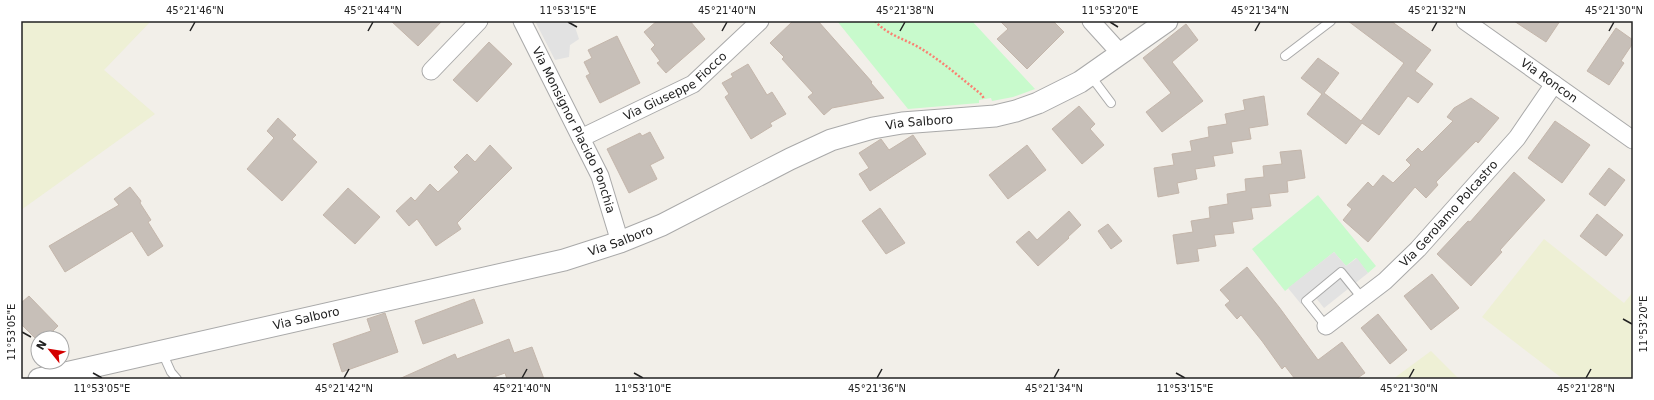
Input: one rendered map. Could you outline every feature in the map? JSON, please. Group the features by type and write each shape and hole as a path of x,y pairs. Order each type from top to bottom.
{"street":[{"path":"431,71 479,21"},
{"name":"Via Monsignor Placido Ponchia","path":"522,21 600,176 620,242"},
{"name":"Via Giuseppe Fiocco","path":"581,138 694,84 760,21"},
{"path":"1091,21 1121,54"},
{"name":"Via Salboro","path":"39,379 564,260 620,242 662,225 790,159 831,140 873,128 902,123 990,116 1016,111 1038,103 1080,82 1167,21"},
{"name":"Via Roncon","path":"1465,21 1633,140"},
{"name":"Via Gerolamo Polcastro","path":"1326,326 1385,280 1418,249 1517,138 1554,84"}],"lane":[{"path":"1285,56 1331,21"},
{"path":"1090,75 1112,103"},
{"path":"1326,326 1306,300 1341,272 1362,298"},
{"path":"162,352 171,372 177,379"}],"path":[{"path":"875,21 888,32 920,48 938,60 984,99"}],"green space":[{"path":"21,21 151,21 104,70 155,114 21,210"},
{"path":"837,21 972,21 1035,89 1013,97 992,101 991,98 979,100 979,103 908,109"},
{"path":"1318,195 1376,266 1368,273 1356,258 1346,266 1334,252 1285,291 1252,249"},
{"path":"1544,239 1624,303 1633,292 1633,379 1563,379 1482,317"},
{"path":"1431,351 1459,379 1393,379"}],"shaded area":[{"path":"535,21 573,21 579,39 570,45 569,57 555,60"},
{"path":"1334,252 1346,266 1357,258 1368,273 1324,308 1313,294 1301,304 1288,288"}],"building":[{"path":"391,21 442,21 418,46"},
{"path":"657,21 690,21 705,39 666,73 657,63 660,61 651,49 655,45 644,32"},
{"path":"793,21 818,21 872,82 871,83 884,98 832,108 824,115 808,97 813,93 782,59 784,57 770,43"},
{"path":"1000,21 1053,21 1064,32 1027,69 997,39 1008,29"},
{"path":"1348,21 1391,21 1431,50 1415,71 1433,84 1418,103 1408,96 1379,135 1362,123 1346,144 1307,114 1322,94 1301,78 1318,58 1339,73 1324,93 1361,121 1404,63"},
{"path":"1514,21 1560,21 1546,42"},
{"path":"1186,24 1198,40 1172,62 1203,101 1162,132 1146,112 1171,93 1143,58"},
{"path":"1616,28 1633,40 1633,43 1621,61 1624,63 1609,85 1587,71"},
{"path":"617,36 640,83 600,103 586,76 590,74 584,62 592,58 588,50"},
{"path":"489,42 512,64 477,102 453,80"},
{"path":"748,64 767,95 772,92 786,114 770,123 772,126 751,139 725,97 729,94 722,83 733,77 731,74"},
{"path":"1264,96 1268,125 1249,128 1251,139 1231,142 1233,153 1213,156 1215,166 1195,169 1197,179 1177,183 1179,193 1158,197 1154,168 1174,165 1172,154 1192,151 1190,141 1209,137 1208,127 1227,124 1225,114 1245,110 1243,100"},
{"path":"1471,98 1499,118 1478,143 1476,141 1436,182 1438,185 1426,198 1415,187 1368,242 1343,220 1352,209 1347,205 1368,182 1373,187 1383,175 1393,183 1411,165 1406,160 1418,148 1422,152 1453,121 1447,117 1454,108"},
{"path":"1079,106 1095,124 1090,129 1104,145 1082,164 1052,129"},
{"path":"278,118 296,135 292,139 317,162 282,201 247,169 274,138 267,131"},
{"path":"1555,121 1590,145 1562,183 1528,158"},
{"path":"650,132 664,158 650,165 657,179 629,193 607,149 640,133 642,136"},
{"path":"913,135 926,154 870,191 859,174 869,168 859,153 881,139 889,150"},
{"path":"490,145 512,168 457,223 461,229 436,246 417,219 409,226 396,211 411,197 415,201 430,184 438,192 459,172 454,167 467,154 475,162"},
{"path":"1027,145 1046,170 1008,199 989,175"},
{"path":"1301,150 1305,178 1287,181 1288,192 1269,194 1271,206 1251,208 1253,219 1232,222 1234,233 1214,235 1216,246 1197,249 1199,261 1177,264 1173,235 1193,232 1191,221 1210,218 1209,207 1228,204 1227,194 1246,191 1245,179 1264,177 1263,166 1282,164 1280,152"},
{"path":"1609,168 1625,180 1605,206 1589,194"},
{"path":"1514,172 1545,200 1500,250 1502,252 1471,286 1437,254 1468,221 1470,222"},
{"path":"130,187 141,201 140,203 151,220 148,222 163,246 148,256 132,231 65,272 49,246 119,205 114,199"},
{"path":"348,188 380,217 355,244 323,215"},
{"path":"880,208 905,243 886,254 862,221"},
{"path":"1069,211 1081,225 1038,266 1016,242 1029,231 1037,240"},
{"path":"1597,214 1623,235 1606,256 1580,236"},
{"path":"1108,224 1122,241 1111,249 1098,231"},
{"path":"1247,267 1318,360 1342,342 1365,373 1356,379 1295,379 1285,366 1282,369 1241,315 1237,319 1225,305 1230,301 1220,290"},
{"path":"1432,274 1459,308 1431,330 1404,296"},
{"path":"29,296 58,326 54,330 30,330 30,333 21,324 21,303"},
{"path":"474,299 483,323 423,344 415,321"},
{"path":"385,313 398,352 342,372 333,344 371,331 367,319"},
{"path":"1378,314 1407,350 1390,364 1361,328"},
{"path":"509,339 514,353 532,347 544,379 507,379 505,373 488,379 399,379 455,354 457,359"}]}
